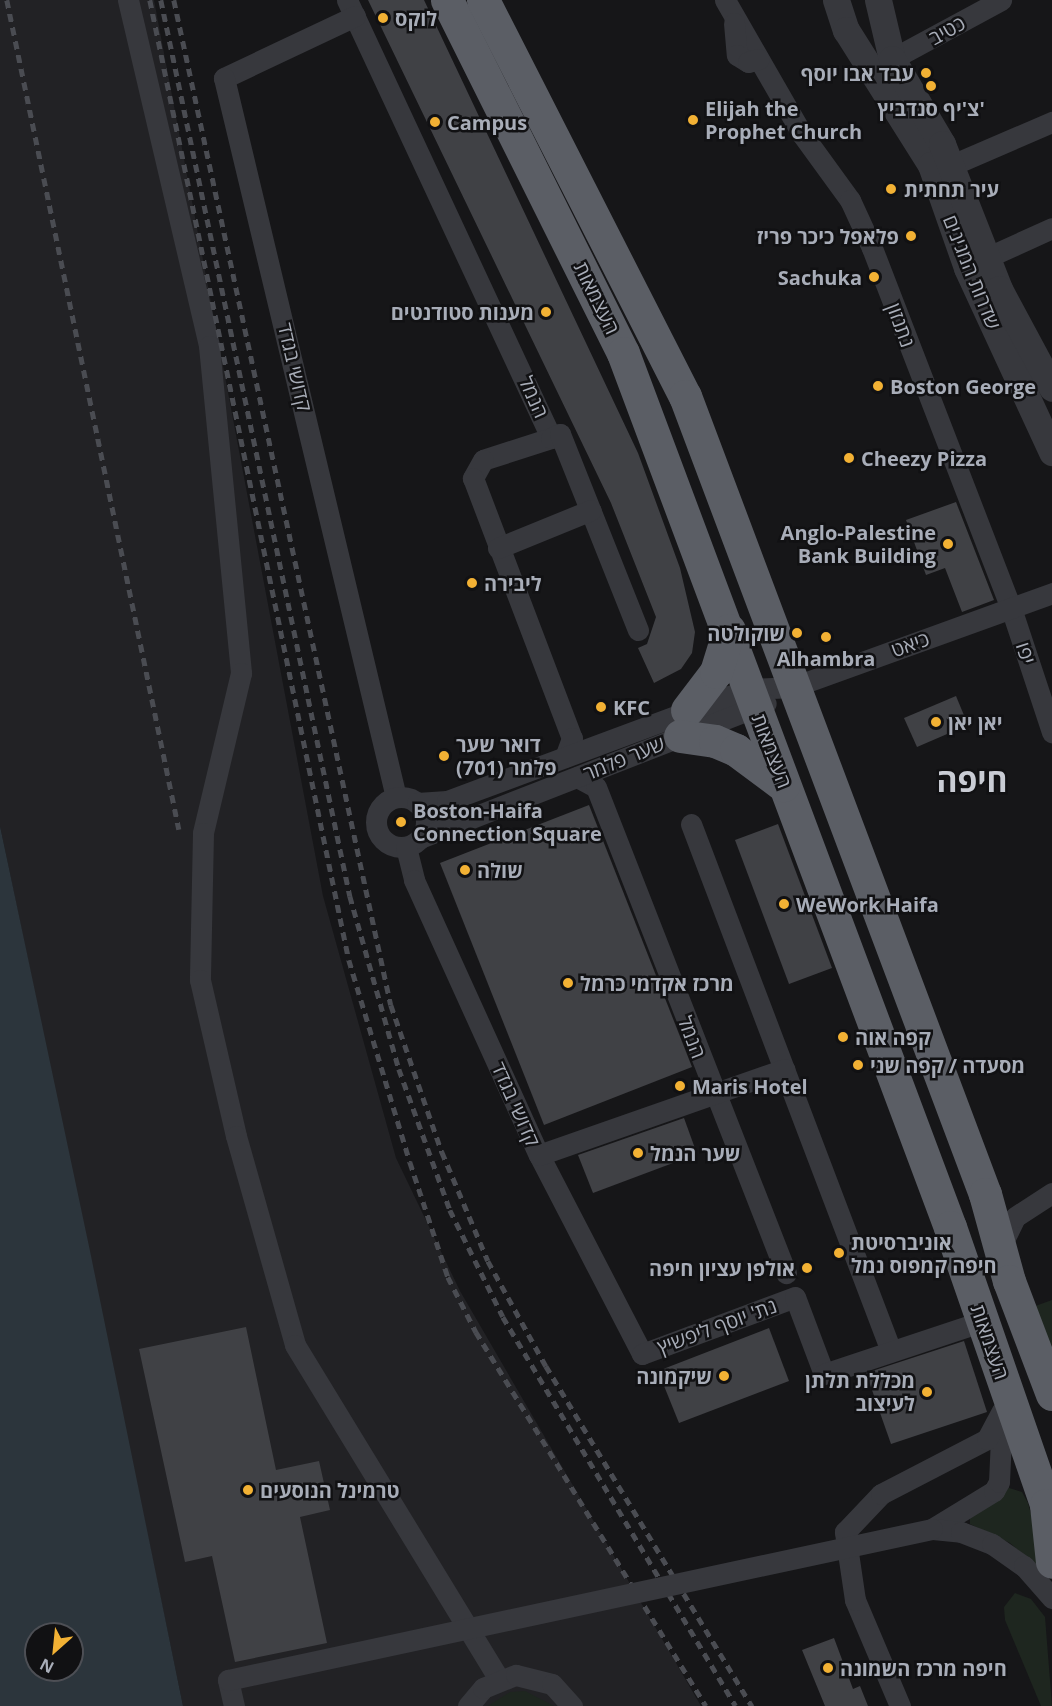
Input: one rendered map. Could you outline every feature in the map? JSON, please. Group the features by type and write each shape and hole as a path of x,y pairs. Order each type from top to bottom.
{"highway":[{"name":"העצמאות","path":"447,0 623,353 729,630 766,693 985,1194 1000,1254 1052,1394"},
{"name":"העצמאות","path":"483,0 686,396 766,693 786,788 984,1321 1004,1399 1049,1514 1052,1562"},
{"path":"729,630 716,672 683,723 736,750 786,788"}],"street":[{"path":"128,0 209,346 241,673 203,833 200,980 236,1136 295,1346 499,1679"},
{"name":"שדרות המגינים","path":"837,0 846,30 931,165 968,268 1052,452"},
{"name":"שדרות המגינים","path":"878,0 892,59 952,165 987,258 1052,388"},
{"name":"כטיב","path":"892,59 1001,0"},
{"name":"הנמל","path":"351,8 533,395 551,438 483,460 473,471 473,484 572,738 565,757"},
{"name":"קדושי בגדד","path":"351,8 224,78 396,797"},
{"name":"נתנזון","path":"729,8 737,55 748,62 759,59 802,134 850,200 872,248 1011,608"},
{"path":"952,165 1052,122"},
{"path":"987,258 1052,228"},
{"path":"551,438 561,434 638,630"},
{"path":"498,548 591,510"},
{"name":"כיאט","path":"766,693 1052,593"},
{"name":"יפו","path":"1011,608 1052,732"},
{"name":"שער פלמר","path":"417,803 447,801 565,757 683,723 766,693"},
{"name":"שער פלמר","path":"413,842 577,777 683,723"},
{"name":"הנמל","path":"577,777 596,787 713,1093 786,1273"},
{"path":"396,797 417,803 426,824 413,842 390,845 376,827 382,805 396,797"},
{"path":"691,824 891,1351"},
{"name":"קדושי בגדד","path":"413,842 414,880 539,1155 642,1354"},
{"path":"539,1155 784,1069"},
{"path":"1000,1254 1002,1237 1015,1217 1052,1193"},
{"name":"נת' יוסף ליפשיץ","path":"642,1354 795,1298 824,1374 984,1321"},
{"path":"234,1706 228,1680 932,1529 984,1501 999,1482 1004,1399"},
{"path":"900,1706 855,1600 845,1532 881,1494 987,1439 1004,1399"},
{"path":"932,1529 961,1532 1008,1554 1052,1598"},
{"path":"468,1706 483,1688 499,1679 535,1677 552,1684 572,1706"}],"shaded area":[{"path":"0,0 154,0 323,896 396,1158 460,1291 701,1706 183,1706 0,826"},
{"path":"0,826 90,1251 183,1706 0,1706"},
{"path":"1052,1300 1052,1380 1027,1309"},
{"path":"1006,1487 1022,1492 1028,1503 1038,1540 1039,1568 1010,1543 970,1524 970,1518"},
{"path":"1015,1593 1031,1599 1045,1617 1052,1706 1041,1706 1005,1620 1004,1607"},
{"path":"525,1691 554,1706 488,1706 510,1692"}],"building":[{"name":"מענות סטודנטים","path":"368,0 424,0 638,453 680,568 695,632 692,653 681,669 654,683 638,648 647,644 656,617 611,503"},
{"name":"Anglo-Palestine Bank Building","path":"956,502 994,600 962,612 945,568 926,575 906,520"},
{"name":"יאן יאן","path":"956,696 968,725 917,747 904,718"},
{"name":"מרכז אקדמי כרמל","path":"589,805 692,1067 544,1125 440,863"},
{"name":"WeWork Haifa","path":"778,824 832,968 789,984 735,840"},
{"name":"שער הנמל","path":"684,1118 697,1154 593,1193 578,1155"},
{"name":"טרמינל הנוסעים","path":"246,1327 276,1470 319,1461 330,1510 300,1517 327,1643 235,1662 212,1556 185,1562 139,1349"},
{"name":"שיקמונה","path":"769,1328 789,1381 679,1423 658,1371"},
{"name":"מכללת תלתן לעיצוב","path":"964,1341 987,1412 891,1444 866,1373"},
{"name":"חיפה מרכז השמונה","path":"834,1638 853,1689 860,1686 868,1706 825,1706 802,1650"}],"railway":[{"path":"7,0 179,829"},
{"path":"150,0 349,960 410,1162 448,1277 476,1332 706,1706"},
{"path":"161,0 350,896 399,1069 450,1210 503,1317 736,1706"},
{"path":"174,0 391,1005 442,1152 488,1261 546,1366 752,1706"}],"place":[{"name":"לוקס","path":"383,18"},
{"name":"עבד אבו יוסף","path":"926,73"},
{"name":"צ'יף סנדביץ'","path":"931,86"},
{"name":"Elijah the Prophet Church","path":"693,120"},
{"name":"Campus","path":"435,122"},
{"name":"עיר תחתית","path":"891,189"},
{"name":"פלאפל כיכר פריז","path":"911,236"},
{"name":"Sachuka","path":"874,277"},
{"name":"מענות סטודנטים","path":"546,312"},
{"name":"Boston George","path":"878,386"},
{"name":"Cheezy Pizza","path":"849,458"},
{"name":"Anglo-Palestine Bank Building","path":"948,544"},
{"name":"ליבירה","path":"472,583"},
{"name":"שוקולטה","path":"797,633"},
{"name":"Alhambra","path":"826,637"},
{"name":"KFC","path":"601,707"},
{"name":"יאן יאן","path":"936,722"},
{"name":"דואר שער פלמר (701)","path":"444,756"},
{"name":"Boston-Haifa Connection Square","path":"401,822"},
{"name":"שולה","path":"465,870"},
{"name":"WeWork Haifa","path":"784,904"},
{"name":"מרכז אקדמי כרמל","path":"568,983"},
{"name":"קפה אוה","path":"843,1037"},
{"name":"מסעדה / קפה שני","path":"858,1065"},
{"name":"Maris Hotel","path":"680,1086"},
{"name":"שער הנמל","path":"638,1153"},
{"name":"אוניברסיטת חיפה קמפוס נמל","path":"839,1253"},
{"name":"אולפן עציון חיפה","path":"807,1268"},
{"name":"שיקמונה","path":"724,1376"},
{"name":"מכללת תלתן לעיצוב","path":"927,1392"},
{"name":"טרמינל הנוסעים","path":"248,1490"},
{"name":"חיפה מרכז השמונה","path":"828,1668"}],"district":[{"name":"חיפה","path":"972,780"}]}
